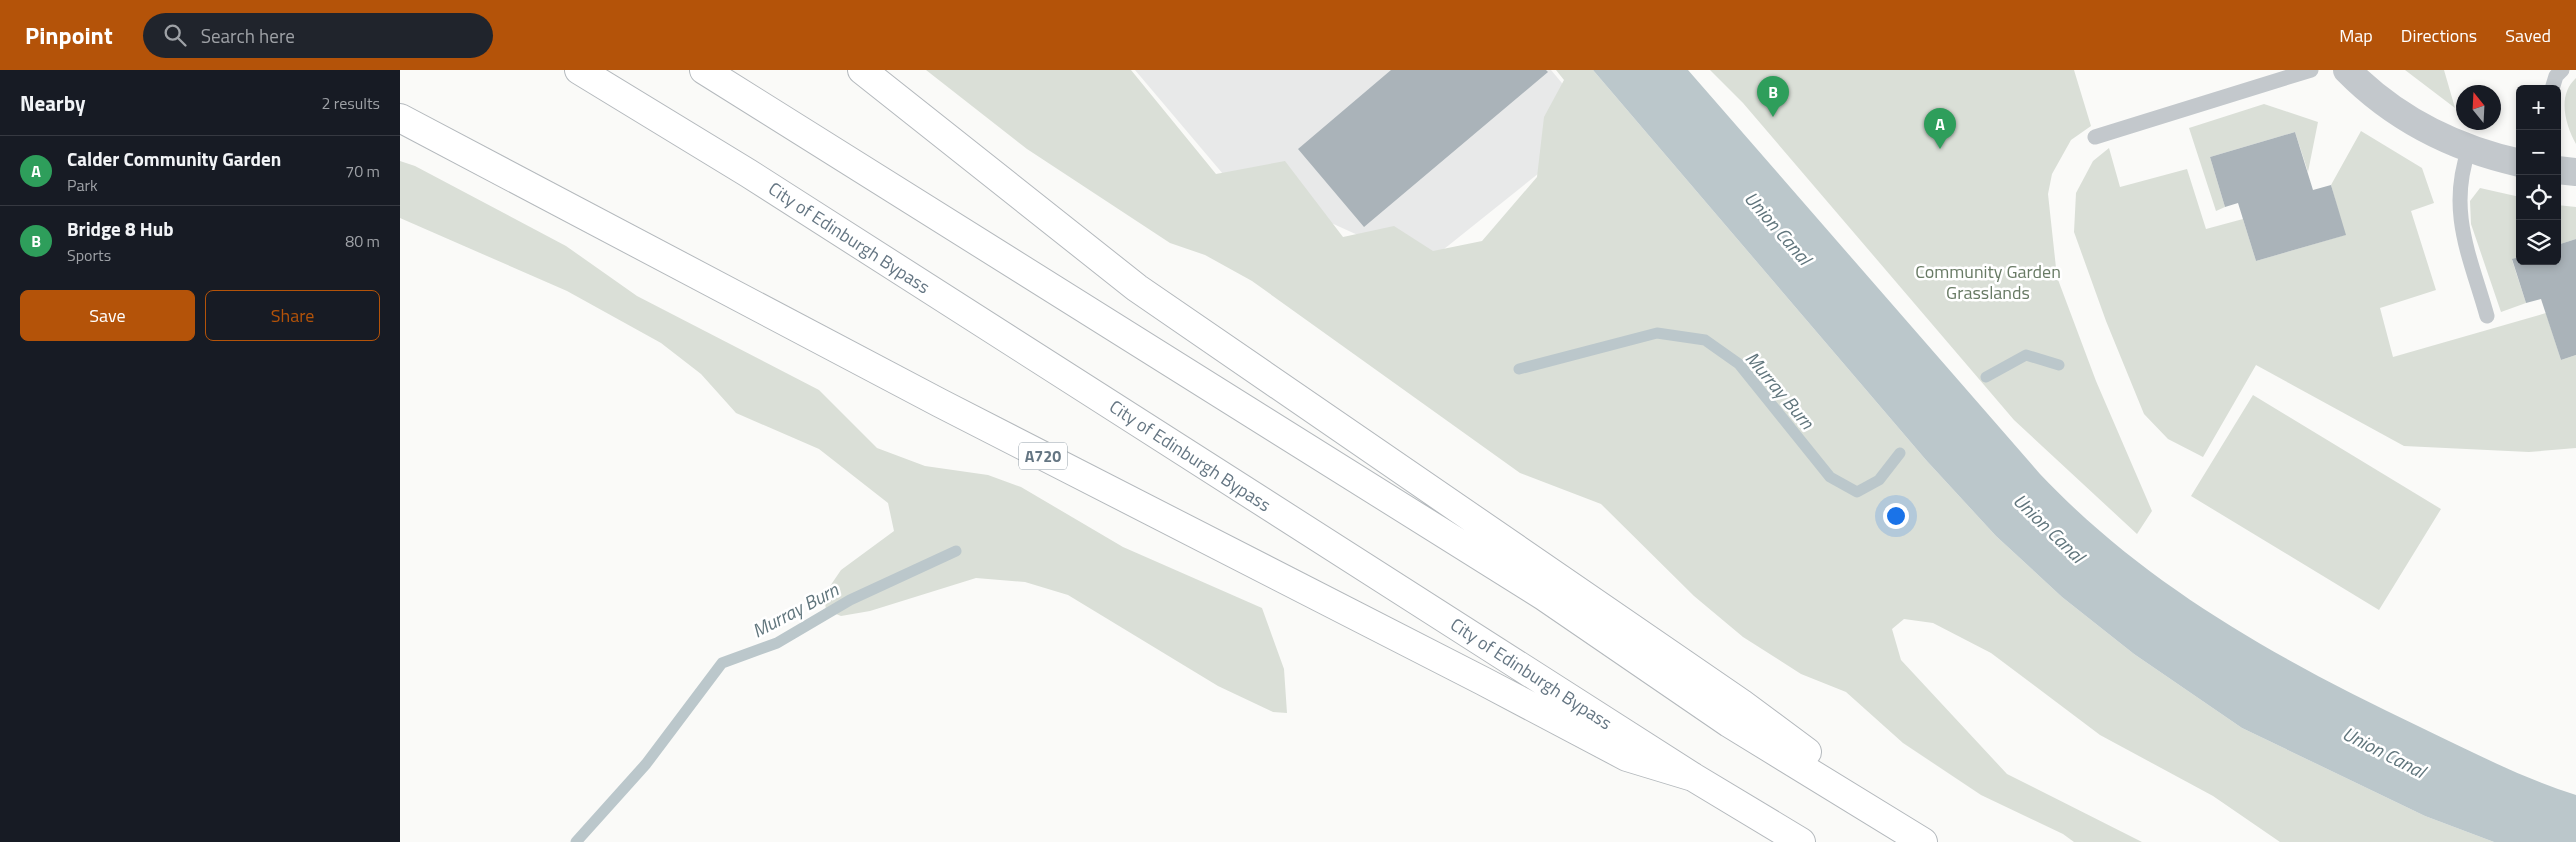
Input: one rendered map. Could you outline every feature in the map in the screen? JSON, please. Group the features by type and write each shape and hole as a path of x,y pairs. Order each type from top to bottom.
{"highway":[{"name":"City of Edinburgh Bypass","path":"579,70 748,173 1693,777 1801,842"},
{"path":"704,70 1545,597 1729,723 1923,842"},
{"path":"862,70 1138,288 1741,703 1930,842"},
{"name":"A720","path":"400,118 949,407 1484,681 1627,757 1693,777"}],"street":[{"path":"2347,70 2369,92 2408,120 2469,149 2516,162"},
{"path":"2561,170 2576,172"}],"lane":[{"path":"2095,136 2311,70"},
{"path":"2553,85 2556,76 2562,70"},
{"path":"2469,149 2459,185 2460,219 2487,316"}],"shaded area":[{"path":"1135,70 1551,70 1598,126 1424,265 1223,174"}],"green space":[{"path":"926,70 1131,70 1216,174 1285,161 1343,237 1394,226 1433,251 1482,241 1537,177 1544,117 1564,80 1556,70 1593,70 1926,460 1996,536 2062,597 2134,654 2242,728 2425,816 2494,842 2280,842 2213,796 2100,735 1991,653 1933,623 1904,619 1892,629 1901,660 2007,774 2142,842 2074,842 2063,834 1981,795 1903,743 1846,692 1801,674 1743,637 1694,596 1601,504 1520,473 1252,281 1205,255 1170,243 1027,149"},
{"name":"Community Garden Grasslands","path":"1710,70 2074,70 2091,126 2071,140 2052,174 2048,194 2057,277 2096,381 2152,511 2137,534 2014,420 1743,103"},
{"path":"2405,70 2444,70 2455,108"},
{"path":"2576,78 2576,144 2566,119 2565,101 2566,93"},
{"path":"2264,104 2318,122 2308,172 2295,132 2210,157 2225,207 2216,211 2189,128"},
{"path":"2361,131 2422,168 2434,203 2411,211 2436,290 2380,308 2393,357 2546,313 2561,360 2576,355 2576,448 2529,452 2404,446 2256,365 2203,457 2168,439 2144,414 2106,321 2074,232 2076,193 2093,161 2109,148 2120,187 2187,169 2206,229 2243,219 2256,261 2345,235 2331,185"},
{"path":"400,161 415,166 566,246 637,296 819,390 877,448 925,466 988,475 1021,487 1123,547 1262,608 1284,669 1287,713 1273,712 1218,686 1068,595 1025,582 976,578 870,611 841,616 826,610 824,595 841,570 894,531 888,503 819,449 736,413 701,374 661,343 567,291 400,218"},
{"path":"2480,188 2516,196 2516,258 2512,260 2526,303 2501,312 2471,224 2470,201"},
{"path":"2561,205 2576,207 2576,239 2561,244"},
{"path":"2253,395 2441,509 2379,610 2191,496"}],"water":[{"name":"Union Canal","path":"1593,70 1688,70 2040,474 2081,515 2170,586 2266,647 2368,702 2477,755 2536,781 2576,795 2576,842 2494,842 2425,816 2242,728 2134,654 2062,597 1996,536 1926,460"}],"building":[{"path":"1391,70 1546,70 1548,72 1364,227 1298,149"},
{"path":"2295,132 2313,190 2331,185 2346,235 2256,261 2238,203 2225,207 2210,157"},
{"path":"2576,239 2576,355 2561,360 2541,299 2526,303 2512,259 2516,258 2516,265 2561,265 2561,244"}],"waterway":[{"name":"Murray Burn","path":"1519,369 1657,333 1705,340 1739,364 1830,477 1857,492 1879,480 1900,453"},
{"name":"Murray Burn","path":"1986,377 2026,355 2059,365"},
{"name":"Murray Burn","path":"576,842 646,764 722,663 777,643 850,600 956,551"}],"place":[{"name":"Bridge 8 Hub","path":"1773,117"},
{"name":"Calder Community Garden","path":"1940,149"}]}
